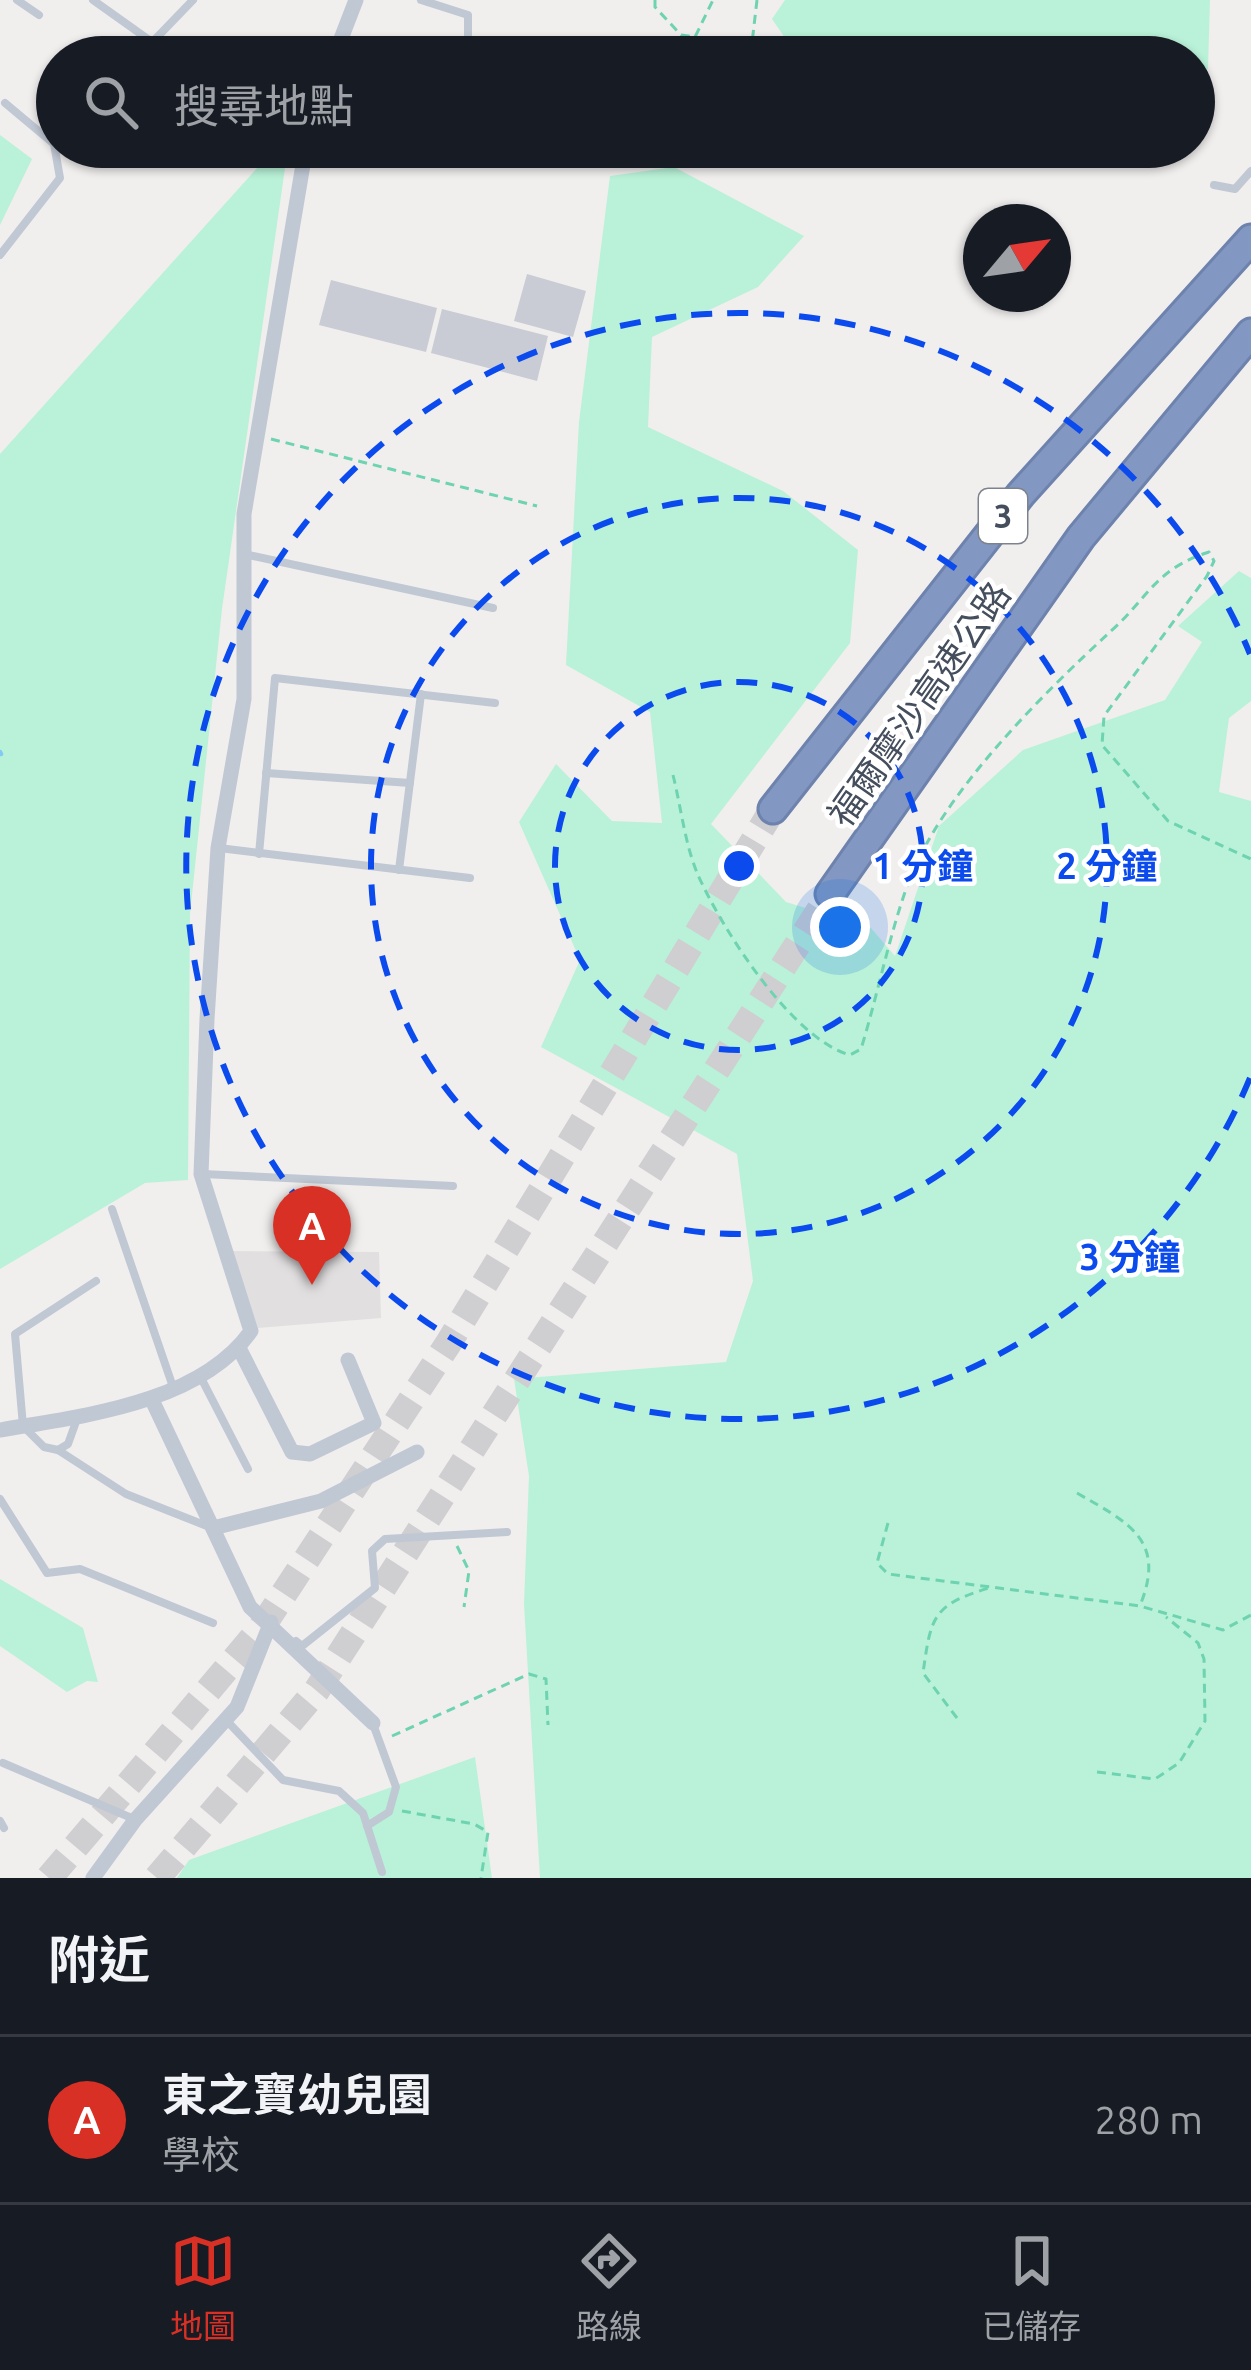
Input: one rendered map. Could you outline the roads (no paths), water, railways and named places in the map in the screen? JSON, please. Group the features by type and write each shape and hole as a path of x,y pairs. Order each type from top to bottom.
{"highway":[{"name":"福爾摩沙高速公路","path":"773,809 1021,494 1251,239"},
{"name":"福爾摩沙高速公路","path":"830,894 1081,537 1251,333"}],"street":[{"path":"343,36 356,0"},
{"path":"0,1430 152,1400 239,1348 250,1331 201,1174 218,848 244,699 248,645 243,554 303,168"},
{"path":"239,1348 292,1452 310,1454 374,1423 347,1360"},
{"path":"152,1400 250,1607 373,1723"},
{"path":"213,1528 321,1501 418,1453"},
{"path":"93,1878 135,1820 226,1720 250,1684 271,1622"}],"lane":[{"path":"17,0 39,15"},
{"path":"93,0 144,36"},
{"path":"158,36 193,0"},
{"path":"421,0 468,15 468,36"},
{"path":"5,103 36,127"},
{"path":"0,255 60,178 59,168"},
{"path":"1214,185 1235,189 1251,171"},
{"path":"243,554 493,608"},
{"path":"259,854 275,678 495,703"},
{"path":"399,870 422,694"},
{"path":"266,773 410,783"},
{"path":"218,848 470,878"},
{"path":"201,1174 453,1186"},
{"path":"112,1209 173,1387"},
{"path":"96,1282 15,1334 23,1426 44,1447 58,1450 126,1494 213,1528"},
{"path":"198,1372 248,1468"},
{"path":"58,1450 68,1444 78,1418"},
{"path":"0,1499 46,1573 80,1569 213,1623"},
{"path":"271,1622 302,1646 375,1588 371,1551 386,1539 507,1532"},
{"path":"226,1720 283,1780 339,1791 363,1813 382,1872"},
{"path":"367,1826 389,1809 396,1787 373,1723"},
{"path":"4,1763 135,1820"}],"tunnel":[{"path":"49,1878 262,1627 448,1344 773,809"},
{"path":"157,1878 317,1690 830,894"}],"place":[{"name":"東之寶幼兒園","path":"312,1285"}]}
